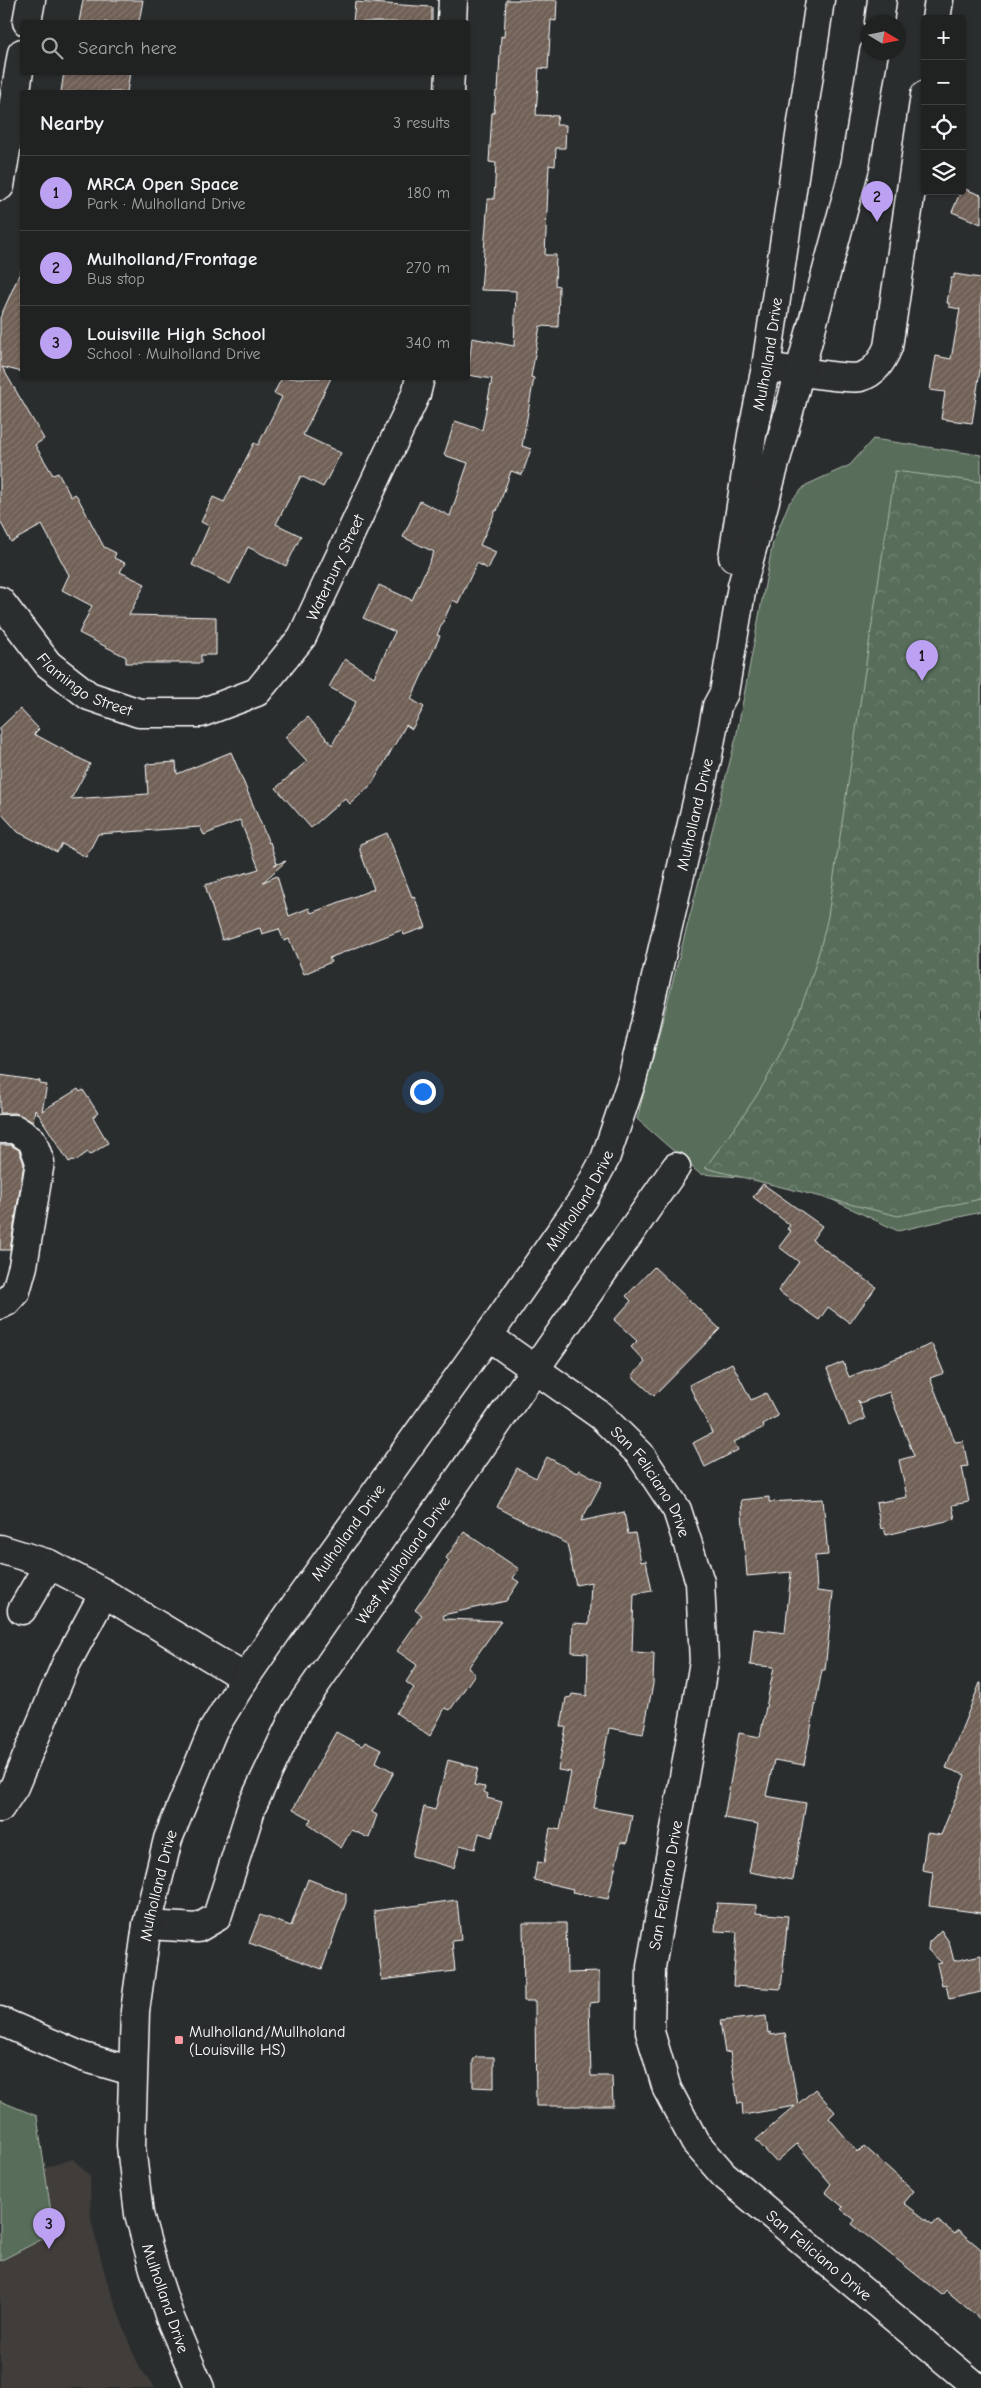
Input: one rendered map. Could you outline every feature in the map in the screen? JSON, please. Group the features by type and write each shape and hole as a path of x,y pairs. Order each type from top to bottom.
{"street":[{"path":"27,20 31,0"},
{"path":"452,20 454,0"},
{"name":"Mulholland Drive","path":"717,706 712,692 752,435 766,367 820,0"},
{"path":"880,15 882,0"},
{"path":"937,15 939,0"},
{"name":"Mulholland Drive","path":"200,2388 170,2318 154,2269 139,2214 131,2146 135,2011 147,1925 168,1839 192,1776 213,1730 245,1678 584,1198 605,1159 621,1119 632,1080 706,765 717,706 724,693 742,586 751,548 801,371 855,166 873,60"},
{"path":"0,186 20,64"},
{"path":"449,90 450,75"},
{"path":"766,367 858,378 875,369 882,361 888,347 924,105"},
{"name":"Waterbury Street","path":"201,713 257,692 302,638 416,394 420,380"},
{"name":"Flamingo Street","path":"0,600 48,664 88,696 139,713 201,713"},
{"path":"0,1129 14,1129 32,1140 40,1162 23,1266 16,1291 6,1302 0,1305"},
{"name":"West Mulholland Drive","path":"147,1925 198,1928 217,1917 252,1806 297,1711 676,1167"},
{"name":"San Feliciano Drive","path":"488,1336 536,1368 600,1415 640,1454 678,1510 700,1582 704,1662 651,1966 650,2032 667,2089 695,2142 724,2175 978,2388"},
{"path":"0,1549 49,1564 104,1593 245,1678"},
{"path":"22,1610 49,1564"},
{"path":"0,1808 14,1787 66,1664 104,1593"},
{"path":"0,2021 82,2057 132,2071"}],"shaded area":[{"path":"73,2159 90,2176 91,2220 106,2278 131,2348 140,2368 155,2388 0,2388 0,2182"}],"green space":[{"path":"873,439 981,455 981,1212 898,1231 793,1181 700,1174 637,1119 736,738 773,542 789,503 806,485 850,465"},
{"path":"895,471 981,482 981,1199 898,1216 705,1168 752,1103 787,1041 811,980 823,938 828,916"},
{"path":"0,2101 37,2116 54,2233 0,2261"}],"building":[{"path":"83,0 143,0 139,20 79,20"},
{"path":"506,0 557,0 556,21 551,20 548,69 539,68 536,115 558,116 556,125 566,125 565,148 556,148 555,166 549,165 545,255 556,255 555,285 559,286 558,327 540,326 531,377 534,378 522,446 531,449 522,475 511,471 497,511 480,545 496,552 488,569 477,563 458,603 453,600 437,635 440,636 411,699 424,707 412,729 406,725 372,784 350,804 345,798 311,828 276,788 307,761 285,737 308,717 332,745 356,702 329,687 345,659 374,677 395,632 363,618 379,585 412,600 434,552 403,537 420,501 450,516 468,463 444,455 455,421 482,430 492,379 470,375 472,338 514,346 516,291 481,290 488,199 494,199 496,163 489,162 492,113 494,113 496,91 498,91 501,36 504,37"},
{"path":"355,2 432,7 432,20 353,20"},
{"path":"64,75 130,75 127,90 61,90"},
{"path":"966,189 981,195 981,224 952,212 959,195 966,195"},
{"path":"20,273 20,372 2,367 44,439 35,445 53,475 58,473 71,497 75,494 77,496 104,547 116,553 114,558 125,563 120,572 145,584 129,615 216,617 216,655 201,655 201,663 126,663 126,657 79,633 92,606 62,590 69,575 42,525 11,542 0,521 0,318"},
{"path":"954,274 981,278 981,364 972,423 941,419 945,392 930,390 936,356 951,359 960,309 949,307 949,303 947,303 951,278 954,278"},
{"path":"281,380 330,380 303,435 341,453 323,487 301,476 276,524 301,536 286,566 248,547 230,584 192,565 209,526 201,522 213,497 224,502 254,443 258,445 282,397 274,393"},
{"path":"20,709 39,729 34,734 90,764 71,799 148,794 146,764 176,762 177,774 231,752 270,842 277,864 286,861 263,882 277,876 289,916 309,908 311,913 374,889 360,851 360,844 387,833 426,927 404,935 402,930 329,958 331,962 304,974 289,939 284,941 279,929 262,934 260,928 222,940 205,885 259,869 240,820 204,835 200,827 98,834 86,857 62,844 57,852 18,832 0,812 0,728"},
{"path":"0,1075 40,1081 40,1084 47,1085 42,1111 78,1089 80,1092 83,1090 98,1113 93,1117 108,1143 90,1155 88,1152 75,1161 69,1162 35,1109 33,1122 16,1113 0,1113"},
{"path":"0,1145 10,1145 19,1150 24,1164 10,1250 0,1250"},
{"path":"763,1184 822,1226 812,1240 876,1287 850,1323 828,1307 819,1320 778,1291 799,1262 779,1247 791,1231 787,1229 790,1225 753,1197"},
{"path":"654,1267 720,1329 654,1396 632,1376 645,1362 631,1347 637,1341 614,1320 631,1301 626,1296"},
{"path":"932,1344 944,1373 930,1378 955,1442 963,1441 968,1466 962,1467 969,1502 952,1505 955,1519 886,1535 884,1528 881,1529 876,1503 907,1497 899,1460 914,1456 889,1392 860,1403 858,1400 865,1419 849,1426 827,1369 843,1362 849,1377"},
{"path":"732,1363 751,1400 766,1393 778,1416 763,1424 764,1427 734,1442 738,1450 705,1467 693,1443 712,1433 689,1385"},
{"path":"547,1457 577,1473 579,1470 602,1482 581,1521 624,1512 628,1534 635,1533 641,1562 646,1561 652,1591 634,1594 632,1652 654,1653 653,1684 643,1734 609,1728 594,1808 632,1815 627,1843 621,1842 608,1899 572,1892 573,1889 534,1880 537,1862 544,1863 550,1828 560,1830 571,1772 558,1770 566,1727 561,1727 566,1698 571,1697 572,1694 587,1696 588,1653 572,1652 573,1623 589,1624 591,1582 576,1585 567,1544 497,1507 517,1468 536,1478"},
{"path":"769,1497 769,1502 823,1499 828,1555 815,1556 817,1591 833,1593 825,1670 822,1670 804,1765 774,1760 766,1796 806,1803 793,1880 749,1872 758,1824 724,1818 739,1733 760,1737 774,1667 750,1665 754,1629 785,1633 791,1572 747,1576 741,1500"},
{"path":"464,1532 519,1569 513,1578 519,1582 506,1601 443,1615 444,1619 501,1621 468,1668 475,1674 450,1710 445,1708 430,1736 396,1713 414,1688 406,1682 417,1665 397,1651 422,1615 415,1610 449,1561 446,1558"},
{"path":"980,1683 981,1913 929,1906 933,1872 922,1870 927,1833 941,1835 965,1775 946,1768"},
{"path":"336,1732 362,1746 365,1742 381,1750 376,1762 394,1772 372,1812 377,1815 369,1838 351,1830 341,1848 308,1824 311,1819 293,1809"},
{"path":"448,1760 478,1768 474,1785 485,1787 484,1792 488,1794 487,1798 502,1802 492,1837 479,1833 475,1849 460,1845 454,1868 412,1856 424,1807 435,1810"},
{"path":"308,1879 346,1894 346,1902 322,1969 249,1943 260,1915 291,1926"},
{"path":"457,1900 461,1940 452,1941 455,1971 382,1980 374,1911"},
{"path":"717,1903 756,1905 756,1913 788,1916 781,1989 733,1986 737,1932 715,1931"},
{"path":"523,1923 566,1923 567,1973 599,1972 599,2002 589,2003 591,2076 612,2076 613,2106 536,2106 535,2001 524,2001"},
{"path":"941,1930 949,1942 954,1961 981,1955 981,1992 949,1999 946,1984 942,1985 937,1964 942,1963 928,1950 929,1942"},
{"path":"766,2016 768,2033 771,2032 771,2035 785,2033 798,2104 815,2089 835,2112 829,2118 858,2152 864,2146 914,2191 904,2203 933,2225 937,2220 955,2234 958,2230 981,2249 981,2320 946,2290 942,2295 852,2224 855,2220 841,2209 843,2207 825,2192 831,2184 797,2144 776,2162 756,2140 795,2106 743,2115 742,2103 738,2104 730,2052 725,2053 720,2021"},
{"path":"476,2057 494,2057 494,2088 473,2087 473,2060"}],"place":[{"name":"Mulholland/Frontage","path":"877,222"},
{"name":"MRCA Open Space","path":"922,681"},
{"name":"Mulholland/Mullholand (Louisville HS)","path":"179,2040"},
{"name":"Louisville High School","path":"49,2249"}]}
